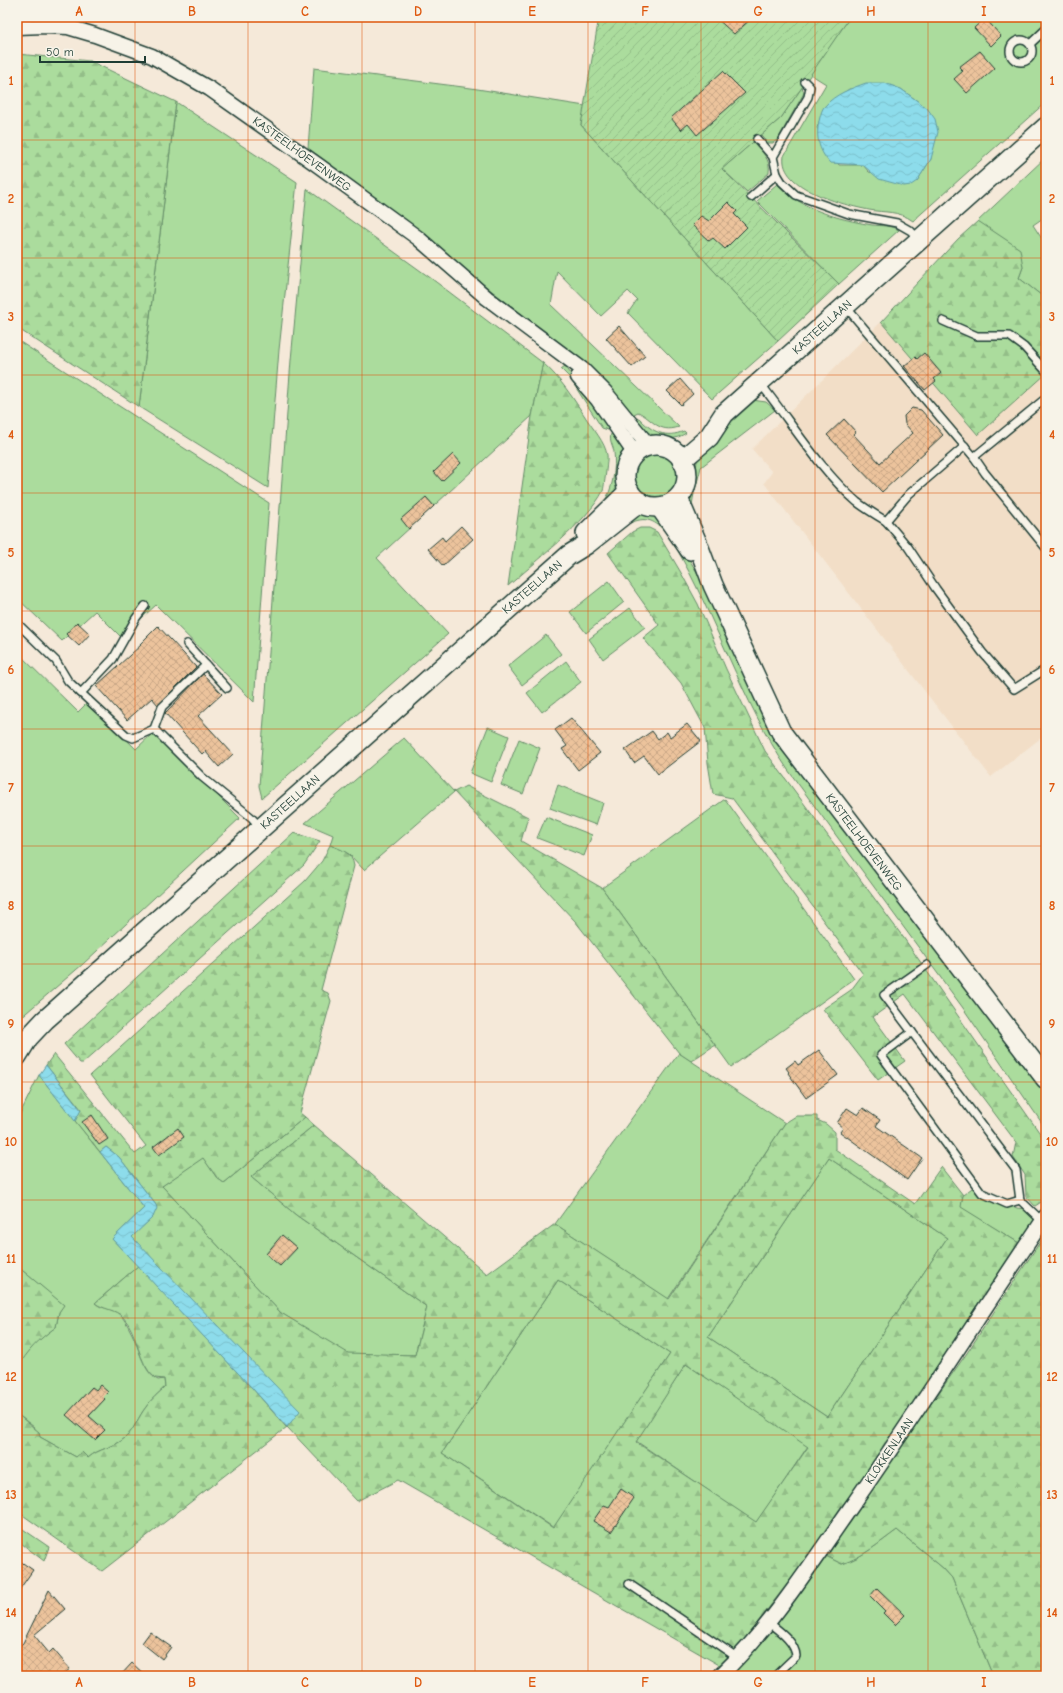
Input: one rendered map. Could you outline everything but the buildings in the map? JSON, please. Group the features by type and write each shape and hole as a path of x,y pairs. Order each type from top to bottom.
{"street":[{"name":"KASTEELHOEVENWEG","path":"17,27 68,27 95,35 152,56 198,82 319,166 418,238 464,278 555,349 642,450"},
{"name":"KASTEELLAAN","path":"678,456 700,428 724,414 760,383 1046,127"},
{"path":"662,446 678,456 686,473 686,480 685,486 678,498 660,507 653,507 634,497 625,474 628,463 642,450 662,446"},
{"name":"KASTEELLAAN","path":"17,1056 28,1038 45,1020 569,554 605,513 634,497"},
{"name":"KASTEELHOEVENWEG","path":"678,498 713,585 781,732 1046,1079"},
{"name":"KASTEELHOEVENWEG","path":"660,507 679,532 713,585"},
{"name":"KLOKKENLAAN","path":"720,1676 738,1658 768,1622 821,1550 900,1437 1044,1219"}],"lane":[{"path":"1030,44 1046,30"},
{"path":"773,157 808,97 810,91 806,82"},
{"path":"757,139 773,157 777,174 782,182 796,195 849,214 897,223 911,231 919,240"},
{"path":"751,197 777,174"},
{"path":"845,306 965,446 1046,548"},
{"path":"943,321 977,336 1009,336 1024,347 1046,371"},
{"path":"760,383 807,446 833,477 858,502 886,520 908,547 936,589 982,652 1014,689 1046,669"},
{"path":"974,457 1046,398"},
{"path":"886,520 909,494 965,446"},
{"path":"81,693 114,659 136,618 145,606"},
{"path":"17,623 56,660 68,680 81,693 126,735 133,738 154,728 162,707 206,665"},
{"path":"187,644 227,688"},
{"path":"154,728 202,777 251,817 261,828"},
{"path":"927,964 884,995 1016,1170 1020,1200 1044,1219"},
{"path":"912,1032 881,1056 982,1193 1007,1204 1020,1200"},
{"path":"629,1584 738,1658"},
{"path":"768,1622 785,1636 796,1650 796,1656 775,1676"}],"shaded area":[{"path":"881,322 978,435 1046,374 1046,734 991,777 764,483 772,472 752,449"}],"green space":[{"path":"599,17 850,17 781,118 722,169 839,284 778,341 581,125"},
{"path":"850,17 1046,17 1046,102 913,221 897,213 869,210 844,204 815,194 792,178 785,168 784,156 826,84 810,74","holes":["849,89 901,89 927,108 931,159 917,181 869,172 863,165 839,165 817,128 824,107"]},
{"path":"17,54 90,61 176,102 139,407 17,328"},
{"path":"314,68 471,88 585,106 581,125 778,341 712,399 628,313 637,300 628,291 601,316 557,271 551,305 679,427 666,429 656,425 638,412 632,415 577,357 453,261 420,231 308,148"},
{"path":"802,87 804,93 778,139 773,143 768,143 761,135 781,118"},
{"path":"176,102 297,182 279,350 268,488 139,407"},
{"path":"753,142 767,160 769,164 769,173 747,192 722,169"},
{"path":"1046,157 1046,216 1033,225 1046,245 1046,299 1019,278 1023,267 978,221"},
{"path":"777,184 798,201 821,212 846,220 872,225 889,226 899,230 839,284 757,201"},
{"path":"307,189 432,279 543,363 532,416 377,558 448,634 262,798 259,786 291,360"},
{"path":"978,221 1020,249 1023,267 1019,278 1046,299 1046,374 978,435 881,322 958,239"},
{"path":"17,340 269,503 254,702 156,605 121,637 95,611 62,641 17,598"},
{"path":"543,363 566,389 604,445 607,457 604,485 603,491 596,503 586,515 560,541 508,586 532,416"},
{"path":"565,366 612,428 608,430 602,428 569,377 561,369"},
{"path":"752,400 766,402 775,410 701,467 692,509 688,501 694,484 697,461 703,449"},
{"path":"639,418 649,427 660,433 671,434 684,431 686,433 671,439 658,437 640,425 635,419"},
{"path":"615,432 623,450 616,490 611,500 603,503 609,492 613,479 615,458 611,434"},
{"path":"651,450 661,450 675,457 682,471 682,481 675,495 661,502 651,502 641,498 634,491 630,481 630,471 634,461 641,454"},
{"path":"641,512 651,514 658,518 663,523 667,533 657,524 648,520 638,520 626,525"},
{"path":"640,528 649,528 657,532 680,571 698,604 726,669 765,751 903,937 1046,1142 1046,1199 1035,1206 1026,1196 1025,1175 1013,1157 1016,1142 905,994 873,1017 905,1061 878,1080 823,1009 851,990 863,974 732,798 713,794 708,763 705,728 681,683 643,638 659,625 608,553 632,532"},
{"path":"676,538 703,582 777,740 793,764 838,823 1046,1091 1046,1129 963,1008 788,770 771,743 742,687 703,600 674,544 673,541"},
{"path":"609,581 624,602 586,633 570,612"},
{"path":"630,608 645,627 603,659 589,639"},
{"path":"546,635 561,654 522,685 508,666"},
{"path":"17,652 78,712 88,702 136,749 154,732 240,818 83,964 19,1019 17,1016"},
{"path":"566,661 581,682 542,712 527,693"},
{"path":"488,727 509,736 491,782 470,773"},
{"path":"404,738 454,792 364,870 349,854 330,845 333,835 305,823"},
{"path":"519,739 540,748 523,794 501,785"},
{"path":"558,785 603,803 596,825 550,808"},
{"path":"466,786 528,817 521,841 602,888 715,1045 691,1061 679,1053 575,921 454,792"},
{"path":"725,799 854,979 731,1067 602,888"},
{"path":"546,817 592,835 584,856 537,838"},
{"path":"294,833 320,841 304,865 83,1063 80,1063 64,1044"},
{"path":"330,845 346,852 353,861 354,866 321,990 328,993 331,1001 300,1113 305,1117 224,1183 217,1178 203,1158 162,1186 281,1313 348,1353 415,1355 427,1307 296,1215 251,1177 314,1125 487,1274 555,1224 669,1299 785,1123 796,1116 817,1116 817,1120 826,1124 835,1132 835,1149 915,1204 941,1167 963,1195 961,1207 1019,1243 852,1495 777,1597 730,1658 721,1666 398,1480 357,1501 287,1427 102,1571 17,1511 17,1414 39,1432 40,1437 76,1457 82,1452 88,1458 125,1438 148,1404 165,1387 164,1379 155,1378 149,1372 141,1357 132,1332 123,1317 117,1312 95,1303 138,1266 253,1389 286,1427 299,1412 131,1237 153,1217 156,1205 119,1157 106,1147 100,1152 75,1121 81,1109 46,1065 54,1054 135,1154 146,1146 90,1075 305,881 322,861","holes":["829,1158 947,1238 827,1417 708,1337","558,1280 670,1354 553,1528 442,1453","686,1364 808,1447 756,1522 636,1442"]},
{"path":"679,1053 785,1123 668,1299 555,1224"},
{"path":"39,1075 144,1208 112,1239 138,1266 95,1303 100,1307 110,1309 118,1313 123,1319 133,1336 144,1365 158,1380 164,1379 165,1387 148,1404 125,1438 88,1458 76,1457 40,1437 34,1427 17,1414 16,1380 19,1363 33,1345 56,1327 59,1312 63,1305 17,1266 17,1120"},
{"path":"305,1117 314,1125 251,1177 296,1215 427,1307 415,1355 348,1354 281,1313 162,1186 203,1157 217,1178 224,1183"},
{"path":"829,1158 947,1238 827,1417 708,1337"},
{"path":"972,1188 1017,1208 1026,1209 1036,1219 1019,1243 960,1207 963,1195"},
{"path":"1046,1233 1046,1676 993,1676 952,1578 943,1568 897,1530 864,1554 842,1564 824,1555 967,1353"},
{"path":"17,1266 64,1305 59,1312 56,1327 34,1346 17,1369"},
{"path":"558,1280 670,1354 554,1528 442,1453"},
{"path":"686,1364 808,1446 756,1523 636,1441"},
{"path":"17,1525 49,1547 44,1561 17,1540"},
{"path":"897,1530 943,1568 952,1578 993,1676 728,1676 824,1555 842,1564 864,1554"}],"water":[{"path":"866,83 885,83 901,89 927,108 935,119 938,132 931,159 917,181 911,185 904,186 879,179 863,165 830,163 820,147 818,130 823,108 839,95"},
{"path":"46,1065 81,1110 75,1121 39,1075"},
{"path":"106,1147 119,1157 157,1208 153,1217 132,1237 300,1411 287,1427 112,1239 144,1208 100,1152"}]}
